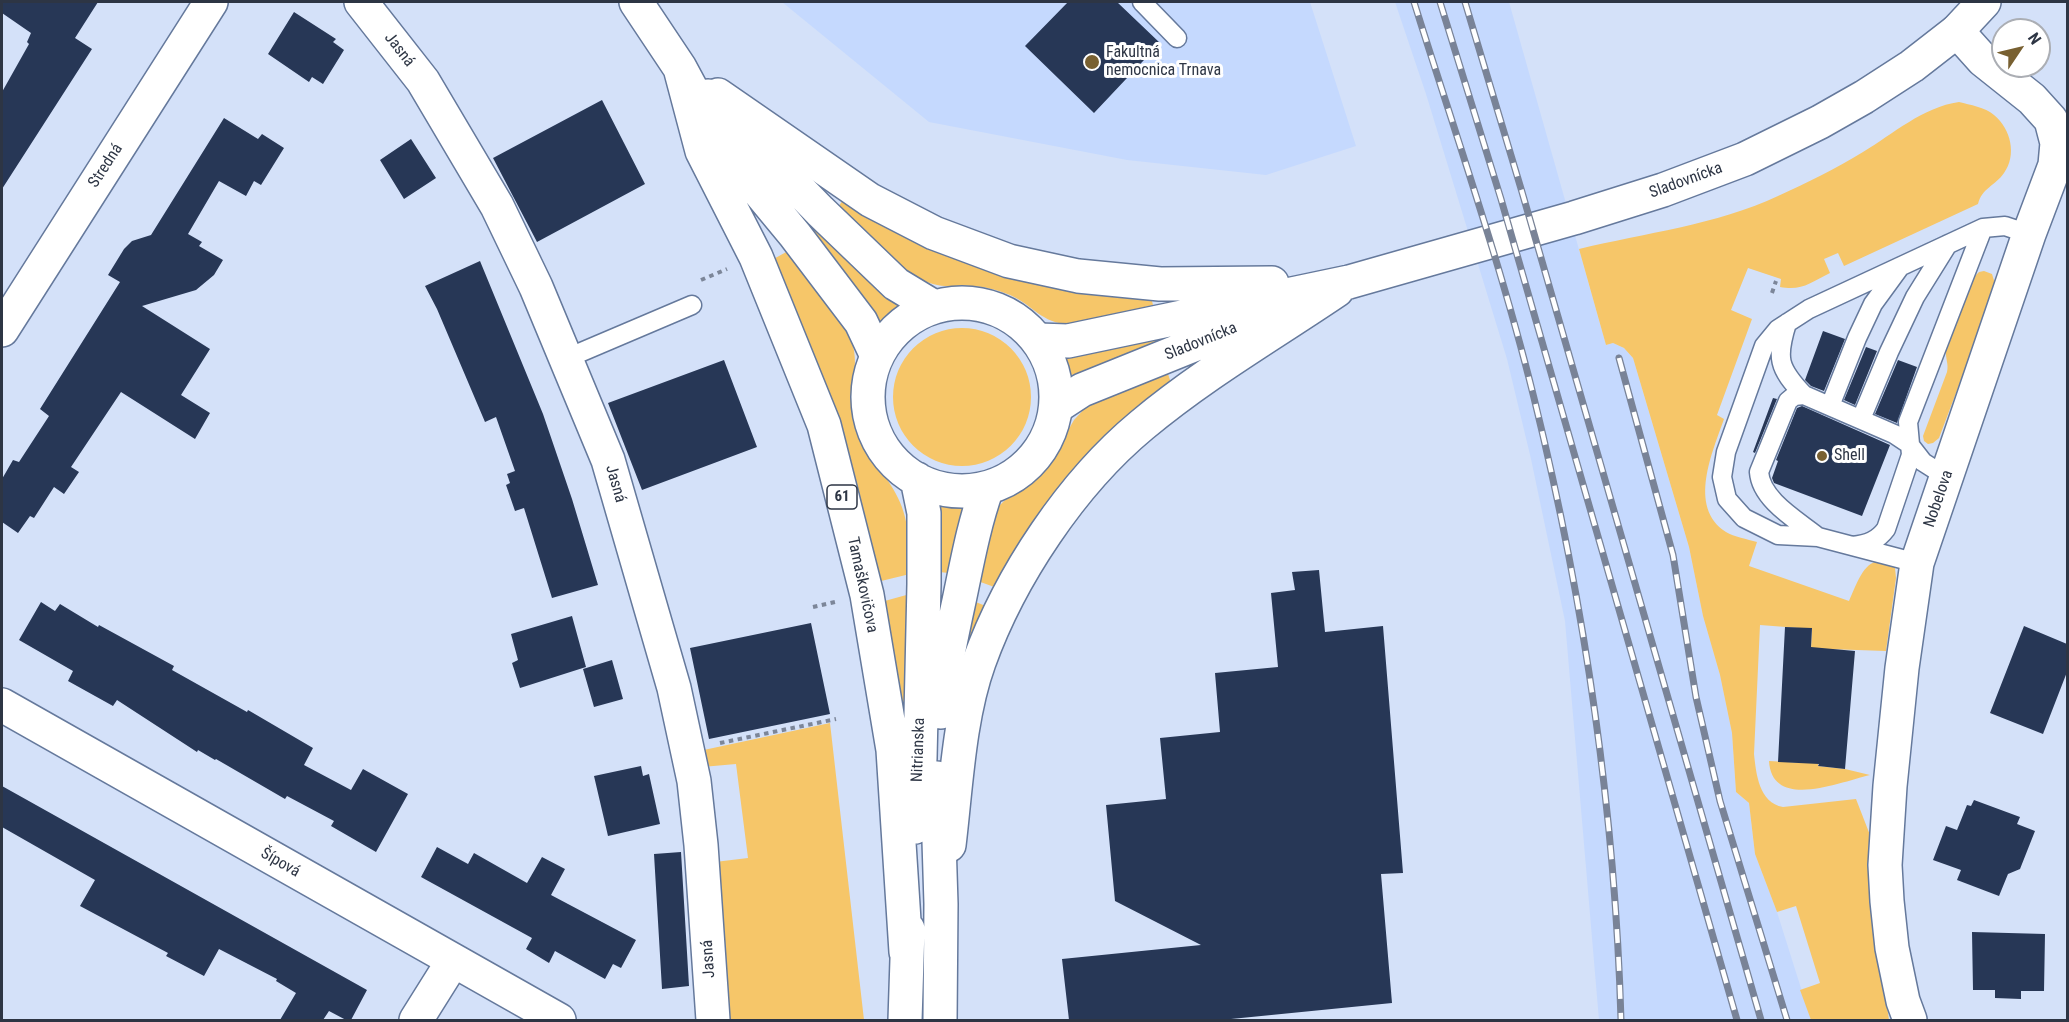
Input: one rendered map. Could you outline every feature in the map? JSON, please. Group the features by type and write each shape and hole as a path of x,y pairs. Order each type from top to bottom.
{"street":[{"name":"Stredná","path":"2,330 211,2"},
{"name":"Jasná","path":"361,2 423,81 491,196 536,287 608,460 674,688 694,781 701,845 712,1020"},
{"name":"Tamaškovičova","path":"636,2 680,68 723,148 795,235 861,322 877,356"},
{"name":"Sladovnícka","path":"1038,340 1068,341 1349,282 1574,218 1663,190 1745,159 1820,122 1864,97 1912,66 1957,31 1984,2"},
{"name":"Nobelova","path":"1910,1020 1903,1001 1892,948 1885,865 1890,786 1901,680 1917,563 2029,234 2055,165 2059,120 1983,60 1957,31"},
{"name":"Tamaškovičova","path":"680,68 702,151 756,257 824,425 867,595 893,750 906,952"},
{"path":"680,68 870,200 934,233 1009,261 1078,276 1160,284 1349,282"},
{"name":"61","path":"680,68 820,211 896,284 934,306"},
{"path":"941,904 966,712 979,663 1004,604 1046,532 1098,468 1141,426 1188,389 1349,282"},
{"name":"Sladovnícka","path":"1056,407 1082,390 1349,282"},
{"path":"963,302 991,307 1017,320 1038,340 1049,361 1056,384 1056,407 1049,434 1034,458 1013,476 987,488 963,491 939,488 917,479 894,462 878,439 869,412 869,384 877,356 891,334 911,318 934,306 963,302"},
{"name":"Nitrianska","path":"905,1020 906,952 920,746 924,513 917,479"},
{"name":"Nitrianska","path":"940,1020 941,904 937,766 943,681 978,513 987,488"},
{"name":"Šípová","path":"2,705 559,1020"},
{"path":"416,1020 453,961"}],"lane":[{"path":"1142,2 1177,38"},
{"path":"1917,563 1818,537 1778,535 1744,518 1727,498 1722,477 1726,452 1764,346 1788,321 1983,228 2005,226 2029,234"},
{"path":"1848,546 1867,544 1879,539 1886,530 1911,455 1908,422 1983,228"},
{"path":"1861,419 1915,297 1948,244"},
{"path":"1830,406 1873,304 1901,266"},
{"path":"565,359 692,305"},
{"path":"1788,321 1780,346 1782,365 1791,381 1804,395 1894,434 1909,444 1923,462 1934,469 1948,473"},
{"path":"1804,395 1794,396 1788,401 1759,472 1760,483 1768,497 1818,537"}],"path":[{"path":"1772,293 1776,282"},
{"path":"709,746 836,719"}],"shaded area":[{"name":"Fakultná nemocnica Trnava","path":"782,2 1310,2 1356,146 1266,175 1127,160 929,122"},
{"path":"1395,2 1509,2 1606,345 1613,343 1624,348 1633,358 1689,547 1703,616 1720,675 1732,733 1736,792 1749,803 1755,854 1777,912 1811,1020 1599,1020 1565,621 1531,459 1507,359 1426,94"},
{"path":"1959,102 1982,108 1994,115 2005,127 2010,143 2008,166 2004,173 1982,194 1978,204 1844,266 1838,253 1824,259 1830,273 1800,287 1780,287 1781,279 1748,268 1731,310 1752,319 1717,415 1724,419 1710,462 1705,494 1714,521 1729,534 1757,542 1749,566 1849,601 1860,577 1871,564 1885,563 1895,568 1896,578 1886,651 1828,649 1818,766 1870,775 1826,787 1809,789 1794,789 1782,785 1773,776 1769,761 1805,763 1812,629 1760,625 1754,754 1760,786 1769,800 1783,807 1856,799 1870,835 1872,903 1889,1020 1811,1020 1800,990 1820,983 1796,906 1777,912 1755,854 1749,803 1736,792 1732,733 1720,675 1703,616 1689,547 1633,358 1624,348 1613,343 1606,345 1579,249 1705,221 1754,206 1831,170 1921,115"},
{"path":"846,196 1150,293 1153,305 1071,325 1052,321 1010,295 995,290 975,286 933,284 907,272 870,240 838,207"},
{"path":"818,228 899,306 880,322 811,235"},
{"path":"788,251 834,310 849,335 855,356 852,399 854,421 861,441 893,489 902,507 908,535 910,574 877,582 770,261"},
{"path":"1984,271 1992,274 1996,287 1939,438 1928,444 1924,441 1923,436 1947,372 1946,349 1975,276"},
{"path":"962,328 988,333 1011,348 1026,371 1031,397 1026,423 1011,446 988,461 962,466 936,461 913,446 898,423 893,397 898,371 913,348 936,333"},
{"path":"1158,334 1161,345 1069,376 1065,358"},
{"path":"1167,371 1171,383 997,588 975,580 993,512 1037,476 1051,460 1074,420 1087,406"},
{"path":"941,505 964,507 949,573 939,572 939,507"},
{"path":"910,594 909,764 881,602"},
{"path":"971,600 988,607 952,688"},
{"path":"830,723 864,1020 722,1020 715,862 748,858 736,764 702,767 699,751"}],"building":[{"path":"2,2 98,2 75,38 92,49 2,189 2,92 29,44 27,42 31,33 2,13"},
{"path":"1068,2 1117,2 1160,43 1094,113 1025,46"},
{"path":"294,12 336,39 333,42 344,50 323,84 312,77 309,82 268,54"},
{"path":"602,100 645,184 537,242 493,158"},
{"path":"224,118 258,139 262,134 284,148 261,185 254,181 246,196 219,181 188,234 202,242 199,246 223,260 214,275 196,290 142,306 210,349 181,395 210,413 195,439 121,392 71,467 79,472 64,494 54,487 34,518 30,516 18,533 2,522 2,479 13,460 19,462 49,416 40,409 120,282 108,275 124,249 132,241 151,235"},
{"path":"411,139 436,178 404,199 380,160"},
{"path":"480,261 543,414 598,585 552,598 524,508 515,511 506,485 510,483 507,474 515,471 496,417 485,422 425,286"},
{"path":"1823,331 1845,339 1824,391 1811,386 1805,380"},
{"path":"1866,347 1877,351 1855,405 1844,400"},
{"path":"724,360 757,447 642,490 608,403"},
{"path":"1898,360 1917,367 1897,423 1875,414"},
{"path":"1773,398 1777,399 1755,453 1753,452"},
{"name":"Shell","path":"1802,406 1890,445 1862,516 1774,483 1772,478 1778,461 1776,460 1797,408"},
{"path":"1319,570 1325,632 1383,626 1403,873 1381,874 1392,1003 1221,1020 1069,1020 1062,959 1201,945 1115,901 1106,805 1166,799 1160,738 1220,732 1215,673 1278,667 1271,593 1295,590 1292,572"},
{"path":"41,602 55,611 60,604 98,627 99,625 174,666 172,670 313,748 304,765 351,790 363,769 408,794 376,852 331,826 334,821 287,796 285,799 216,759 198,750 197,752 117,700 113,706 68,681 73,671 19,640"},
{"path":"572,616 586,667 520,688 512,663 518,660 511,634"},
{"path":"811,623 830,714 709,739 690,648"},
{"path":"2024,626 2067,644 2067,672 2043,734 1990,713"},
{"path":"1785,627 1812,628 1811,647 1855,651 1845,769 1818,766 1819,764 1778,762"},
{"path":"612,660 623,699 594,707 583,669"},
{"path":"641,766 643,776 649,774 660,824 608,836 594,776"},
{"path":"2,786 367,990 351,1020 346,1020 329,1011 323,1020 280,1020 296,993 276,981 277,979 219,949 204,976 166,956 168,953 80,906 95,880 2,827"},
{"path":"1974,800 2020,817 2017,824 2035,831 2020,869 2008,874 1999,896 1957,880 1961,870 1933,860 1946,826 1957,830 1967,805 1971,806"},
{"path":"437,847 468,864 474,853 527,883 542,857 565,869 551,895 636,940 621,968 613,964 605,979 555,951 549,963 526,949 532,938 421,877"},
{"path":"681,852 689,986 662,989 654,854"},
{"path":"1972,932 2045,934 2044,991 2021,991 2021,999 1995,998 1995,990 1973,990"}],"railway":[{"path":"1414,2 1507,298 1534,398 1568,551 1582,629 1604,785 1618,942 1621,1020"},
{"path":"1440,2 1501,199 1737,1020"},
{"path":"1465,2 1761,1020"},
{"path":"1619,358 1673,555 1696,697 1720,801 1787,1020"}],"place":[{"name":"Fakultná nemocnica Trnava","path":"1092,62"},
{"name":"Shell","path":"1822,456"}]}
